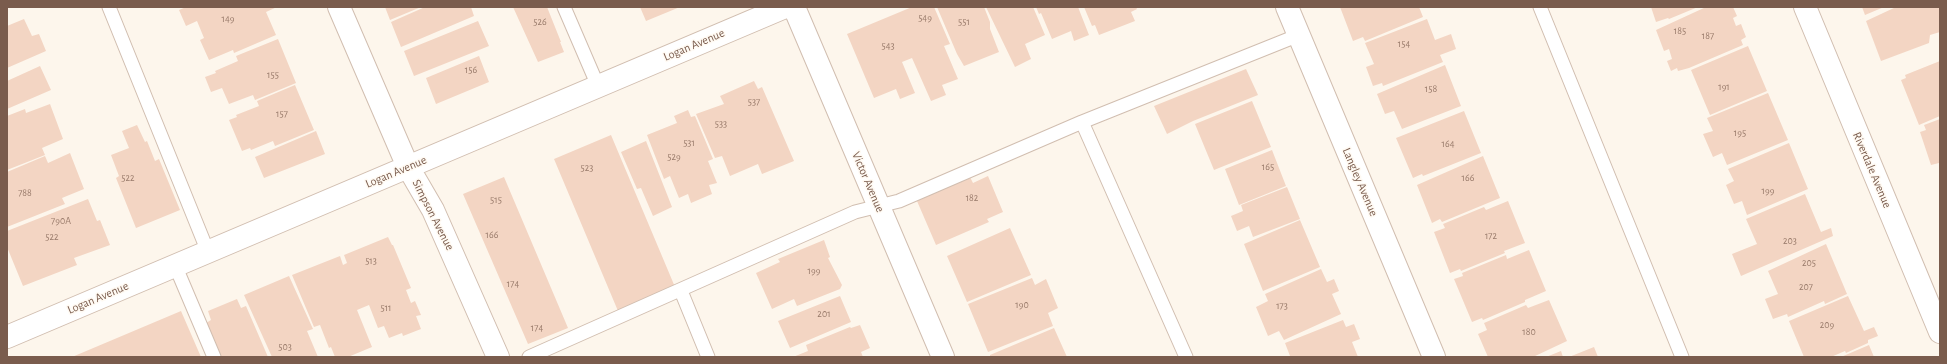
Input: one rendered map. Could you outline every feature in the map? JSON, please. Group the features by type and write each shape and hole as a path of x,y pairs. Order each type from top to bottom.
{"street":[{"name":"Simpson Avenue","path":"339,7 408,167 433,210 498,357"},
{"name":"Logan Avenue","path":"7,337 785,7"},
{"name":"Victor Avenue","path":"794,7 943,357"},
{"name":"Langley Avenue","path":"1287,7 1434,357"},
{"name":"Riverdale Avenue","path":"1805,7 1940,332"}],"lane":[{"path":"109,7 208,252"},
{"path":"564,7 598,86"},
{"path":"1540,7 1682,357"},
{"path":"529,357 856,212 899,201 1082,122 1299,35"},
{"path":"1082,122 1186,357"},
{"path":"175,265 214,357"},
{"path":"680,291 708,357"}],"building":[{"path":"186,7 277,7 266,12 276,35 234,53 233,50 209,60 200,40 204,38 197,21 186,26 179,10"},
{"path":"385,7 421,7 390,20"},
{"path":"425,7 471,7 474,16 401,47 391,22"},
{"path":"513,7 547,7 564,52 538,62"},
{"path":"640,7 680,7 646,21"},
{"path":"912,7 934,7 950,44 944,46 958,79 942,85 946,95 931,101 912,58 902,62 915,93 900,99 896,89 874,98 847,34"},
{"path":"937,7 984,7 990,22 990,29 999,52 964,66 957,54"},
{"path":"986,7 1033,7 1045,35 1025,44 1031,59 1015,67"},
{"path":"1036,7 1078,7 1089,35 1074,41 1071,31 1052,39 1041,13 1039,14"},
{"path":"1084,7 1136,7 1137,9 1131,12 1135,21 1099,35 1095,25 1092,26"},
{"path":"1340,7 1419,7 1423,17 1365,41 1363,37 1353,41"},
{"path":"1651,7 1698,7 1669,19 1656,22"},
{"path":"1706,7 1733,7 1737,16 1733,18 1736,26 1741,24 1746,37 1741,40 1743,45 1689,68 1678,71 1677,68 1671,71 1667,61 1672,59 1669,49 1664,51 1656,30"},
{"path":"1862,7 1884,7 1865,15"},
{"path":"1896,7 1940,7 1940,32 1930,35 1929,43 1881,61 1866,21"},
{"path":"24,19 32,36 39,34 46,51 7,68 7,26"},
{"path":"1427,19 1435,40 1451,34 1456,49 1440,55 1443,62 1383,86 1382,83 1373,86 1366,67 1374,64 1365,43"},
{"path":"478,21 489,46 414,76 404,51"},
{"path":"278,39 296,83 255,100 253,95 229,104 222,88 211,92 205,77 238,61 236,56"},
{"path":"1748,46 1767,91 1710,115 1691,70"},
{"path":"479,56 489,82 436,104 426,78"},
{"path":"1940,61 1940,116 1919,125 1901,80 1906,78 1905,75"},
{"path":"1445,65 1461,106 1402,129 1394,111 1385,114 1377,94"},
{"path":"40,66 51,90 7,109 7,81"},
{"path":"1246,69 1258,95 1193,121 1167,134 1154,106"},
{"path":"754,81 758,89 762,87 794,161 762,174 758,164 730,176 722,156 715,158 696,114 724,104 720,96"},
{"path":"295,85 314,130 275,146 273,141 251,150 250,148 242,151 229,120 237,117 236,115 259,106 257,101"},
{"path":"1768,93 1788,140 1727,165 1722,153 1713,157 1703,134 1713,131 1707,118"},
{"path":"1252,101 1271,147 1214,170 1195,124"},
{"path":"50,104 63,139 42,148 45,155 7,170 7,116 25,109 26,113"},
{"path":"688,110 691,117 695,116 713,159 708,161 717,183 709,185 712,194 691,203 688,194 679,198 670,176 664,179 647,135 677,123 674,116"},
{"path":"1464,111 1481,153 1423,176 1422,174 1413,178 1396,138"},
{"path":"1940,119 1940,166 1939,163 1931,165 1920,132 1926,130 1924,125"},
{"path":"137,125 145,142 147,141 155,161 159,159 180,210 136,228 116,178 119,176 111,155 129,148 122,131"},
{"path":"316,131 325,154 264,178 255,157"},
{"path":"611,135 675,287 618,311 554,159"},
{"path":"646,141 672,207 653,216 641,188 637,189 621,152"},
{"path":"1789,143 1808,189 1747,215 1742,201 1734,204 1726,185 1734,181 1728,169"},
{"path":"1272,150 1286,186 1239,205 1225,169"},
{"path":"70,153 84,189 62,198 65,204 7,227 7,172 45,156 48,163"},
{"path":"1483,156 1500,198 1442,222 1440,219 1432,223 1417,185"},
{"path":"988,176 1003,212 987,219 989,222 936,245 917,201 970,177 973,183"},
{"path":"504,177 568,328 528,344 463,194"},
{"path":"1287,187 1300,219 1253,237 1249,226 1237,231 1231,216 1243,211 1241,205"},
{"path":"1805,194 1821,232 1831,228 1833,236 1741,276 1732,254 1757,244 1746,219"},
{"path":"88,199 97,221 100,220 110,245 74,258 77,265 23,286 7,247 7,231"},
{"path":"1508,201 1525,243 1461,271 1460,269 1450,273 1434,232 1445,228 1443,224 1484,207 1486,210"},
{"path":"1300,220 1320,267 1263,291 1244,244"},
{"path":"1010,228 1031,275 967,302 947,256"},
{"path":"388,237 393,245 411,288 406,290 411,303 415,301 421,315 416,316 421,329 403,336 402,333 389,338 384,326 378,328 369,305 357,310 372,347 348,357 335,357 331,347 329,348 320,325 314,327 292,275 340,256 343,265 347,263 344,255"},
{"path":"824,240 830,257 828,258 842,285 840,289 797,306 794,299 772,309 756,273 780,262 778,259"},
{"path":"1826,244 1847,294 1825,304 1824,301 1788,317 1787,314 1773,319 1765,299 1778,294 1768,271"},
{"path":"1529,250 1546,291 1525,300 1525,302 1483,320 1482,318 1472,322 1454,279 1463,276 1462,273 1506,255 1507,259"},
{"path":"1321,269 1327,282 1334,279 1339,291 1332,294 1341,314 1284,340 1279,331 1268,336 1256,307 1268,301 1265,294"},
{"path":"289,276 313,329 307,331 318,357 272,357 244,295"},
{"path":"1032,278 1035,285 1046,279 1058,308 1048,313 1053,326 988,352 968,304"},
{"path":"840,296 851,322 790,348 778,321"},
{"path":"1848,296 1864,331 1874,327 1878,336 1868,340 1868,343 1846,353 1845,351 1831,357 1804,357 1789,321"},
{"path":"237,299 241,308 246,306 268,357 221,357 206,323 211,320 208,311"},
{"path":"1549,300 1567,341 1533,357 1488,357 1478,334 1487,330 1484,323 1526,305 1528,308"},
{"path":"181,311 201,357 72,357"},
{"path":"1343,320 1346,327 1354,324 1360,339 1352,342 1358,357 1287,357 1290,356 1285,343"},
{"path":"860,325 870,348 861,352 863,357 793,357 808,351 806,345 850,327"},
{"path":"1054,328 1067,357 990,357 990,355"},
{"path":"1869,345 1874,357 1841,357"},
{"path":"1594,347 1598,357 1569,357"},
{"path":"1561,351 1563,357 1546,357"}]}
